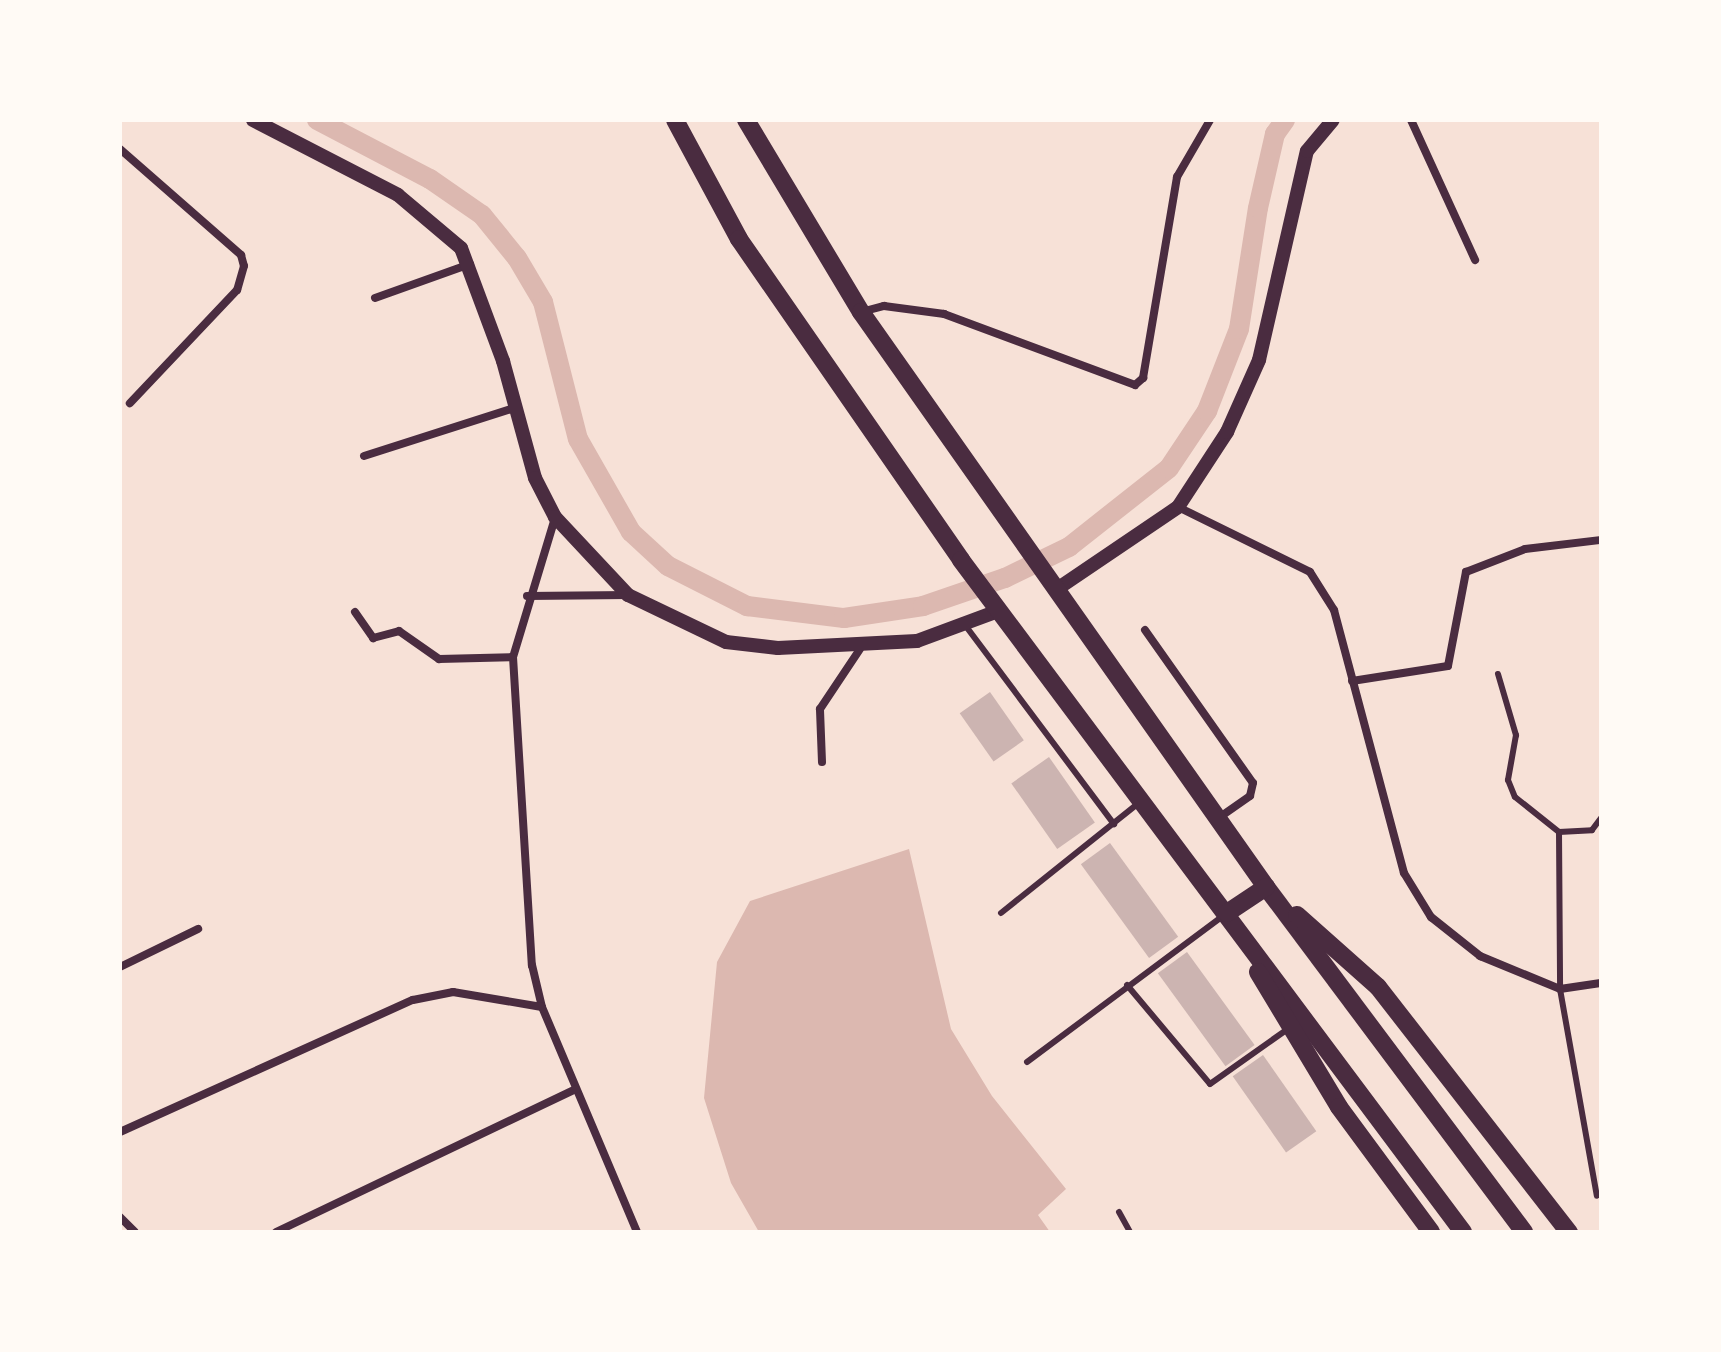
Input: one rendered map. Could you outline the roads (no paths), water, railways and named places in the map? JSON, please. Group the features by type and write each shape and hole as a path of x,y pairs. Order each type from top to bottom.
{"main road":[{"path":"675,120 739,239 961,560 1463,1232"},
{"path":"746,120 861,312 1266,887 1524,1232"},
{"path":"1227,913 1266,887"},
{"path":"1266,887 1378,987 1569,1232"},
{"path":"1227,913 1289,1028 1431,1232"}],"street":[{"path":"253,120 398,195 432,219 470,264 511,409 555,517 628,595 726,642 860,649 965,625 998,611"},
{"path":"861,312 884,306 944,314 1135,385 1143,378 1177,177 1210,120"},
{"path":"1057,589 1178,507 1227,432 1259,360 1307,151 1333,120"},
{"path":"1411,120 1475,260"},
{"path":"120,149 241,255 244,266 237,290 130,403"},
{"path":"375,298 470,264"},
{"path":"364,456 511,409"},
{"path":"1178,507 1310,572 1334,610 1404,873 1431,917 1480,956 1560,989 1601,983"},
{"path":"555,517 527,596 513,657 518,833 542,1007 637,1232"},
{"path":"1352,681 1448,666 1466,572 1525,549 1601,540"},
{"path":"527,596 628,595"},
{"path":"355,612 373,638 399,631 439,659 513,657"},
{"path":"1145,630 1253,783 1250,796 1219,819"},
{"path":"822,762 820,709 860,649"},
{"path":"120,967 198,929"},
{"path":"120,1132 413,1000 453,992 542,1007"},
{"path":"276,1232 576,1089"},
{"path":"120,1217 135,1232"}],"lane":[{"path":"965,625 1114,824"},
{"path":"1498,674 1516,735 1508,780 1515,797 1559,832 1592,830 1601,833"},
{"path":"1001,913 1142,801"},
{"path":"1592,830 1601,818"},
{"path":"1559,832 1560,989 1597,1196"},
{"path":"1027,1062 1227,913"},
{"path":"1127,985 1210,1084 1289,1028"},
{"path":"1119,1212 1130,1232"}],"waterway":[{"path":"317,120 430,179 482,215 517,258 543,302 578,439 631,532 668,566 747,606 844,618 923,606 1005,578 1069,547 1169,468 1207,411 1239,329 1258,208 1275,134 1285,120"}]}
